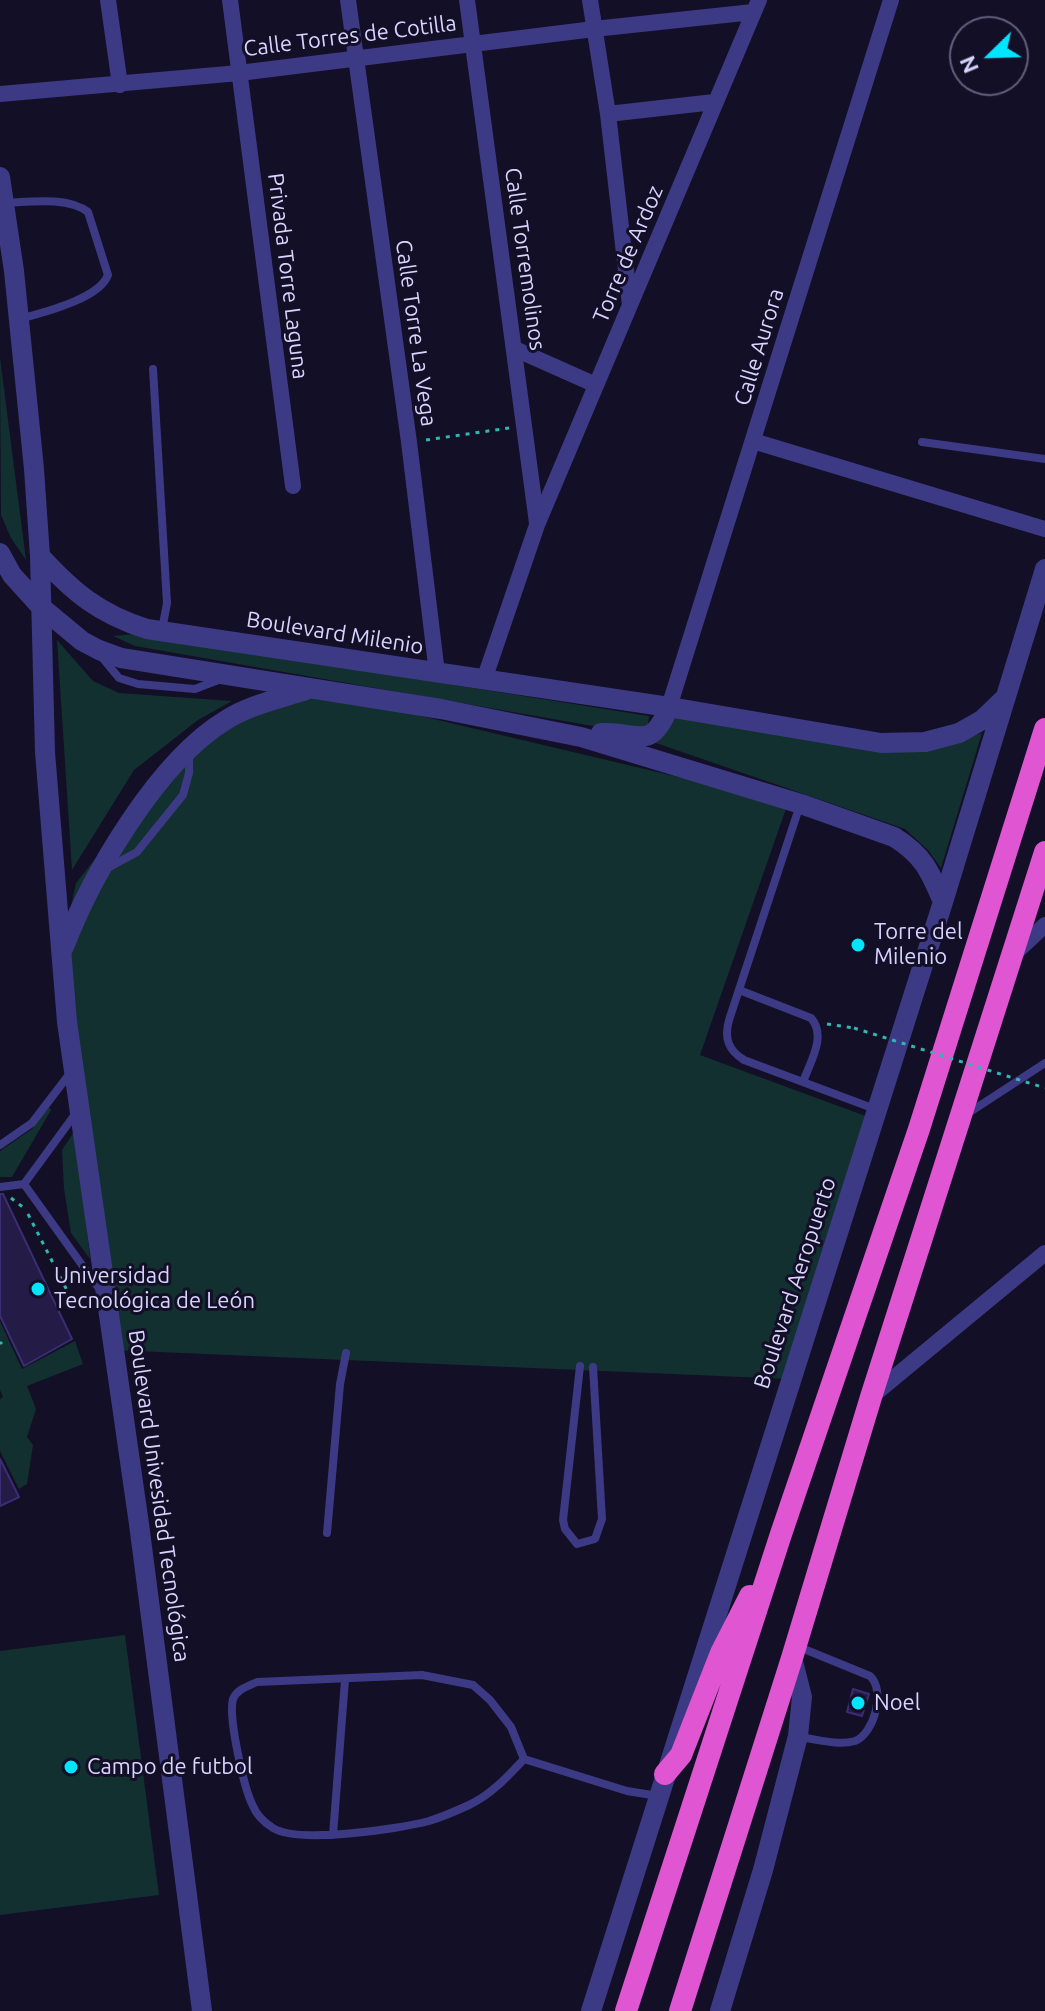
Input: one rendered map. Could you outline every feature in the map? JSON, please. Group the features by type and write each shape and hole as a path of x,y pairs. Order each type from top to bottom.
{"highway":[{"path":"626,2011 781,1534 919,1129 1045,729"},
{"path":"680,2011 959,1118 1044,859"},
{"path":"662,1785 681,1755 721,1653 781,1534"}],"street":[{"path":"108,0 120,85"},
{"name":"Privada Torre Laguna","path":"230,0 293,486"},
{"name":"Calle Torre La Vega","path":"348,0 409,442 437,673"},
{"name":"Calle Torremolinos","path":"467,0 537,525"},
{"path":"590,0 608,114 630,307"},
{"name":"Calle Aurora","path":"669,707 891,0"},
{"name":"Calle Torres de Cotilla","path":"0,94 239,73 594,29 710,8 756,6"},
{"name":"Torre de Ardoz","path":"484,680 537,525 756,6"},
{"path":"608,114 714,102"},
{"path":"0,177 19,319 40,556"},
{"path":"515,349 596,385"},
{"path":"753,441 1045,529"},
{"path":"0,553 12,575 41,607 95,648 121,658 520,723 581,737 873,828 911,847 923,860 943,902"},
{"name":"Boulevard Univesidad Tecnológica","path":"40,556 45,752 61,954 202,2011"},
{"name":"Boulevard Milenio","path":"40,556 64,582 96,607 127,622 162,631 669,707 860,741 904,745 959,733 982,720 1008,694"},
{"name":"Boulevard Aeropuerto","path":"591,2011 943,902 1045,569"},
{"path":"61,954 77,912 98,874 162,779 189,750 207,733 254,706 314,688"},
{"path":"581,737 607,732 646,737 659,729 669,707"},
{"path":"1012,956 1045,925"},
{"path":"871,1397 1045,1253"},
{"path":"720,2011 763,1870 798,1736 802,1697 794,1652"}],"lane":[{"path":"4,203 37,201 80,206 88,212 108,275 102,286 58,309 19,319"},
{"path":"153,369 167,603 162,631"},
{"path":"922,442 1045,459"},
{"path":"801,804 726,1030 729,1047 744,1060 877,1110"},
{"path":"739,990 811,1018 818,1026 819,1038 803,1082"},
{"path":"959,1118 1045,1063"},
{"path":"0,1145 32,1123 74,1067"},
{"path":"0,1187 24,1184 80,1107"},
{"path":"24,1184 108,1301"},
{"path":"327,1533 340,1384 346,1353"},
{"path":"580,1366 563,1520 571,1539 577,1544 595,1539 602,1519 593,1367"},
{"path":"575,1409 596,1405"},
{"path":"794,1652 870,1676 877,1685 879,1698 869,1726 858,1740 842,1743 798,1736"},
{"path":"422,1675 473,1685 490,1700 511,1727 524,1759 497,1787 472,1804 444,1815 409,1825 333,1835 283,1834 256,1812 241,1765 233,1722 233,1699 242,1688 257,1682 422,1675"},
{"path":"333,1835 345,1680"},
{"path":"524,1759 627,1791 662,1785"}],"path":[{"path":"409,442 525,426"},
{"path":"818,1026 832,1023 854,1028 1045,1088"},
{"path":"9,1196 26,1210 76,1308"}],"green space":[{"path":"0,358 26,560 11,538 1,515"},
{"path":"134,634 649,716 648,725 633,733 135,646 113,636"},
{"path":"57,640 93,681 119,693 232,701 198,720 134,770 72,870"},
{"path":"303,688 788,803 700,1055 871,1118 789,1379 112,1350 61,954 76,883 170,764 229,717"},
{"path":"675,717 896,750 982,733 941,868 928,850 905,829 656,743"},
{"path":"48,1106 51,1110 12,1177 0,1177 0,1151 32,1129"},
{"path":"76,1129 90,1259 71,1233 64,1189 62,1150"},
{"path":"0,1321 22,1369 75,1341 83,1364 27,1386 36,1409 27,1437 33,1445 27,1484 19,1489 0,1451 0,1399 3,1397 0,1390"},
{"name":"Campo de futbol","path":"125,1635 159,1895 0,1915 0,1651"}],"building":[{"path":"0,1194 3,1194 72,1339 24,1366 0,1316"},
{"path":"0,1459 19,1497 0,1506"},
{"name":"Noel","path":"853,1689 869,1694 862,1716 847,1712"}],"place":[{"name":"Torre del Milenio","path":"858,945"},
{"name":"Universidad Tecnológica de León","path":"38,1289"},
{"name":"Noel","path":"858,1703"},
{"name":"Campo de futbol","path":"71,1767"}]}
